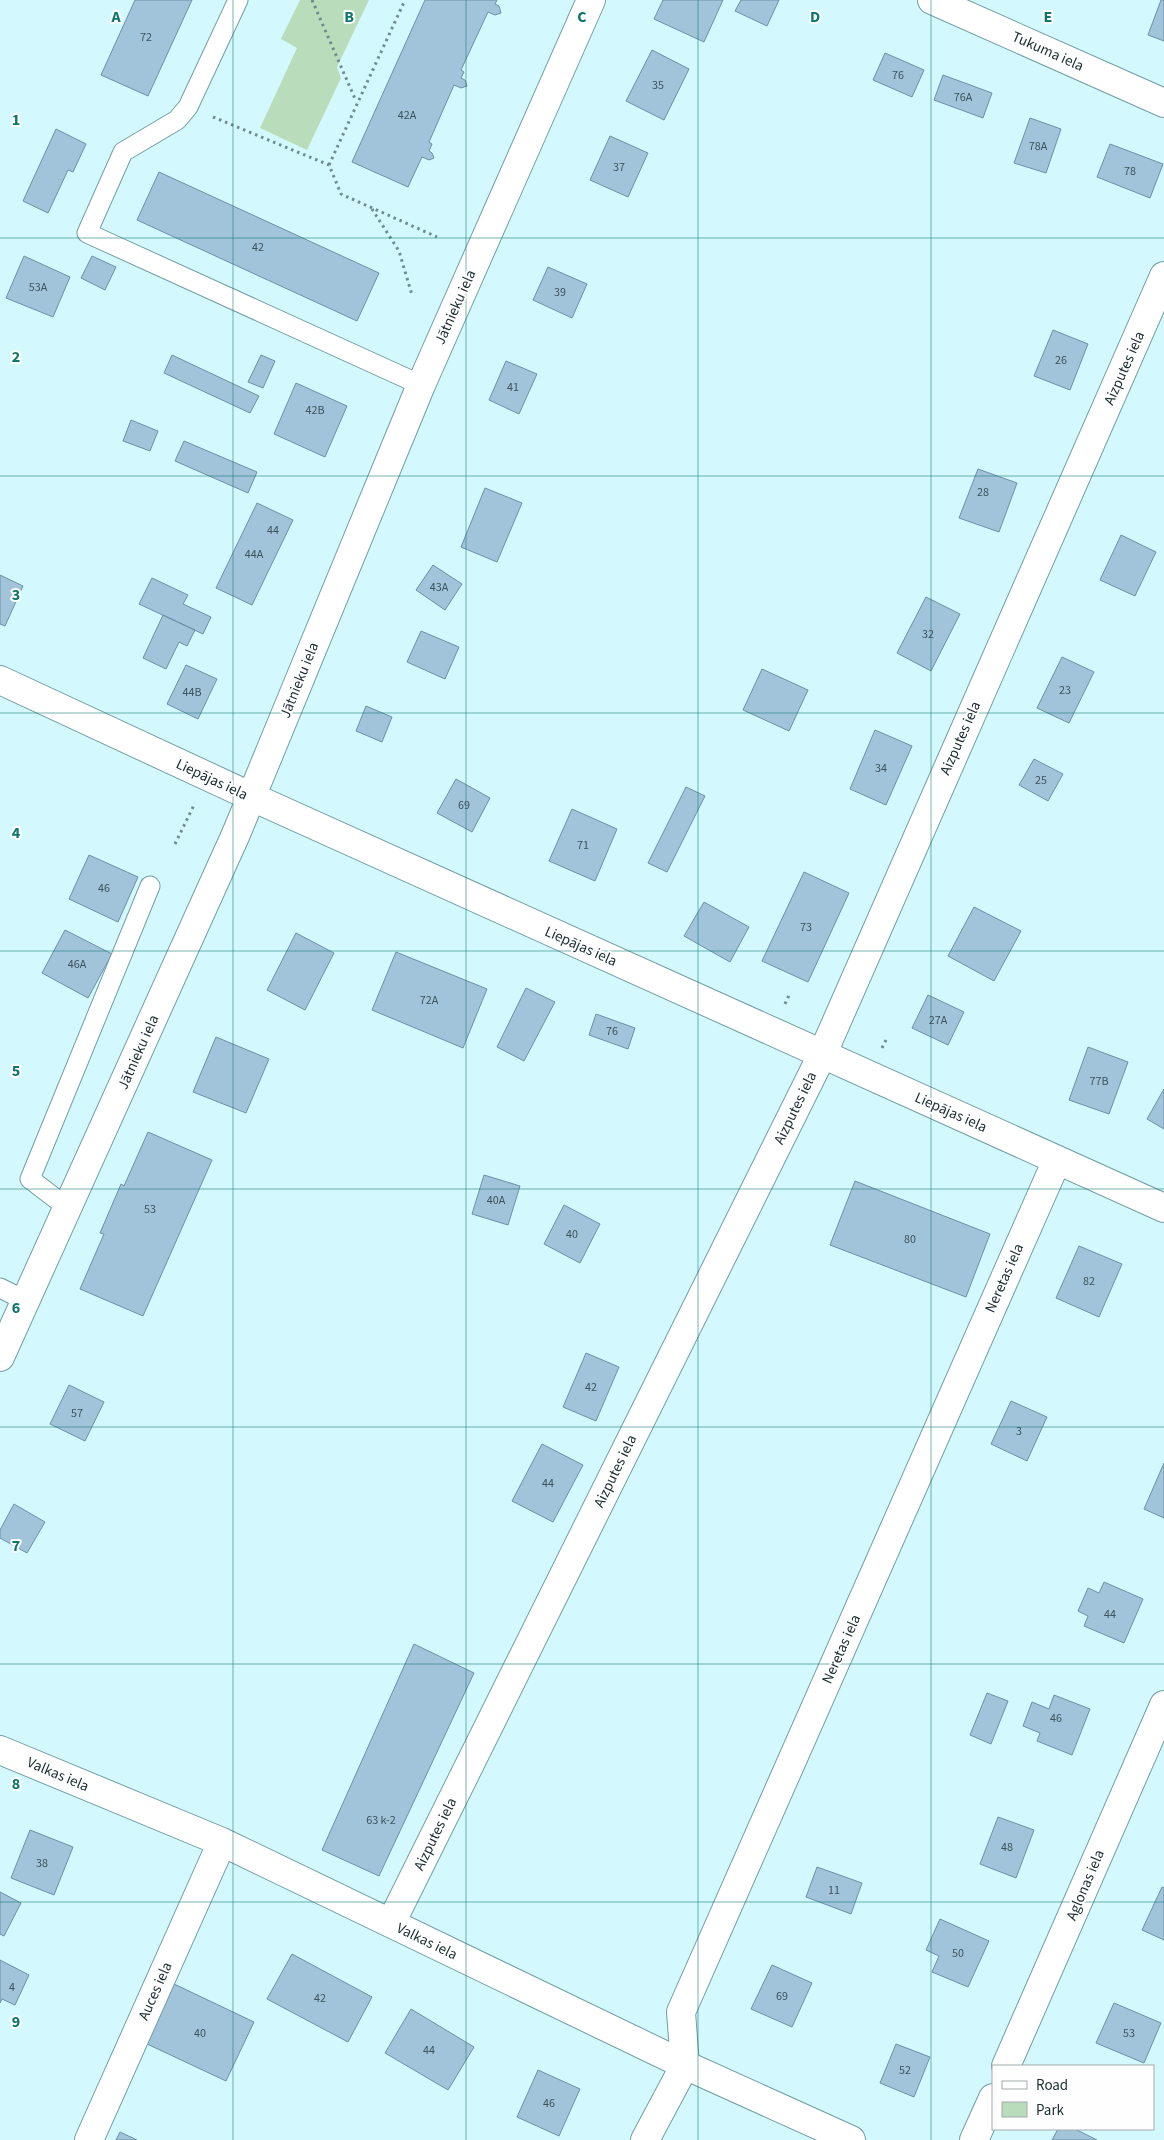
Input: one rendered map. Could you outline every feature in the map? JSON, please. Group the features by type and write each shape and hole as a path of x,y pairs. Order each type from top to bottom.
{"street":[{"name":"Jātnieku iela","path":"0,1357 236,834 421,385 591,0"},
{"name":"Tukuma iela","path":"932,0 1164,103"},
{"name":"Aizputes iela","path":"391,1923 822,1055 1164,276"},
{"name":"Liepājas iela","path":"0,680 252,797 1164,1208"},
{"name":"Neretas iela","path":"685,2065 681,2012 1057,1160"},
{"name":"Aglonas iela","path":"1006,2065 1164,1705"},
{"name":"Valkas iela","path":"0,1750 222,1842 685,2065 851,2140"},
{"name":"Auces iela","path":"89,2140 222,1842"},
{"path":"646,2140 685,2065"},
{"path":"974,2140 992,2100"}],"lane":[{"path":"238,0 188,107 177,120 123,152 86,232 421,385"},
{"path":"68,1208 30,1179 150,886"},
{"path":"0,1288 26,1301"}],"path":[{"path":"312,0 357,102"},
{"path":"405,0 329,165 340,194 437,237"},
{"path":"188,107 329,165"},
{"path":"372,208 399,251 412,295"},
{"path":"175,844 195,803"}],"green space":[{"path":"300,0 369,0 337,67 341,78 307,150 260,128 297,48 281,39"}],"building":[{"path":"135,0 192,0 148,96 101,75"},
{"path":"425,0 497,0 495,4 499,6 501,13 495,15 488,12 461,70 464,72 461,78 465,80 467,86 461,88 454,85 429,142 432,144 429,151 434,158 429,160 422,157 408,187 352,162"},
{"path":"663,0 723,0 704,42 654,19"},
{"path":"741,0 779,0 767,26 735,11"},
{"path":"1161,0 1164,0 1164,41 1148,35"},
{"path":"652,50 689,69 664,120 626,101"},
{"path":"885,53 924,70 912,97 873,80"},
{"path":"943,75 992,93 983,118 934,100"},
{"path":"1030,118 1061,129 1046,173 1014,163"},
{"path":"56,129 86,144 73,172 68,170 48,213 23,201"},
{"path":"610,136 648,153 628,197 590,180"},
{"path":"1110,144 1163,164 1150,198 1097,177"},
{"path":"159,172 379,273 357,321 137,220"},
{"path":"24,256 70,277 53,317 6,298"},
{"path":"92,256 116,267 105,290 81,278"},
{"path":"548,267 587,284 572,318 533,300"},
{"path":"1053,330 1088,344 1070,390 1034,376"},
{"path":"172,355 259,396 250,413 164,373"},
{"path":"261,355 275,361 263,388 248,382"},
{"path":"506,361 537,374 519,414 489,400"},
{"path":"296,383 347,406 325,457 274,434"},
{"path":"131,420 158,431 150,451 123,441"},
{"path":"184,441 257,472 248,493 175,461"},
{"path":"978,469 1017,483 999,532 959,518"},
{"path":"485,488 522,503 497,562 461,547"},
{"path":"257,503 293,520 252,605 216,588"},
{"path":"1121,535 1156,552 1135,596 1100,580"},
{"path":"433,565 462,584 445,610 416,590"},
{"path":"0,575 23,586 5,626 0,624"},
{"path":"152,578 188,595 183,604 211,617 203,634 139,604"},
{"path":"926,597 960,614 931,671 897,653"},
{"path":"163,615 195,630 187,646 179,642 166,669 143,658"},
{"path":"421,631 459,647 445,679 407,662"},
{"path":"1062,657 1094,672 1069,723 1037,708"},
{"path":"186,665 217,679 198,719 167,704"},
{"path":"762,669 808,690 789,731 743,710"},
{"path":"366,706 392,717 382,742 356,731"},
{"path":"875,730 912,746 886,805 850,789"},
{"path":"1034,759 1063,774 1048,801 1019,785"},
{"path":"456,779 490,798 472,832 437,813"},
{"path":"686,787 705,796 667,872 648,863"},
{"path":"572,809 617,829 595,881 549,861"},
{"path":"89,855 138,877 118,922 69,899"},
{"path":"804,872 849,893 808,982 762,961"},
{"path":"704,902 749,927 730,962 684,936"},
{"path":"974,907 1021,931 994,981 948,956"},
{"path":"65,930 112,954 88,998 42,973"},
{"path":"296,933 334,953 305,1010 267,990"},
{"path":"396,952 487,989 463,1048 372,1010"},
{"path":"526,988 555,1002 524,1061 497,1047"},
{"path":"928,995 964,1012 948,1045 912,1028"},
{"path":"596,1014 635,1028 628,1049 589,1035"},
{"path":"216,1037 269,1059 246,1113 193,1092"},
{"path":"1088,1047 1128,1062 1109,1114 1069,1100"},
{"path":"1164,1089 1164,1129 1147,1119"},
{"path":"148,1132 212,1160 143,1316 80,1289 104,1234 100,1233 121,1184 124,1186"},
{"path":"484,1175 520,1186 508,1225 472,1214"},
{"path":"855,1181 990,1234 966,1297 830,1245"},
{"path":"564,1205 600,1224 580,1263 544,1244"},
{"path":"1079,1246 1122,1264 1099,1317 1056,1298"},
{"path":"586,1353 619,1367 596,1421 563,1407"},
{"path":"69,1385 104,1402 85,1441 50,1424"},
{"path":"1011,1401 1047,1417 1027,1461 991,1444"},
{"path":"542,1444 583,1465 553,1522 512,1501"},
{"path":"1164,1463 1164,1518 1144,1509"},
{"path":"14,1504 45,1522 27,1553 0,1538 0,1530"},
{"path":"1104,1582 1143,1599 1124,1643 1084,1626 1088,1616 1078,1611 1088,1588 1099,1593"},
{"path":"414,1644 474,1673 379,1876 322,1850"},
{"path":"987,1693 1008,1701 991,1744 970,1735"},
{"path":"1054,1695 1090,1709 1072,1755 1037,1741 1040,1733 1023,1726 1032,1702 1049,1709"},
{"path":"998,1817 1034,1830 1016,1878 980,1864"},
{"path":"30,1830 73,1847 54,1895 11,1878"},
{"path":"817,1867 862,1883 851,1914 806,1897"},
{"path":"1162,1887 1164,1888 1164,1940 1142,1930"},
{"path":"0,1892 21,1903 4,1936 0,1934"},
{"path":"940,1919 989,1941 968,1987 932,1972 939,1956 926,1950"},
{"path":"292,1954 372,1997 348,2042 267,1999"},
{"path":"0,1960 29,1975 15,2005 2,1999 0,2003"},
{"path":"772,1965 812,1983 792,2027 751,2009"},
{"path":"174,1984 254,2022 226,2081 145,2043"},
{"path":"1114,2003 1161,2023 1144,2063 1096,2043"},
{"path":"411,2009 474,2047 448,2090 385,2053"},
{"path":"896,2044 930,2057 914,2097 880,2083"},
{"path":"538,2070 580,2089 559,2136 517,2117"},
{"path":"1057,2130 1077,2130 1097,2140 1052,2140"},
{"path":"120,2132 137,2140 116,2140"}]}
